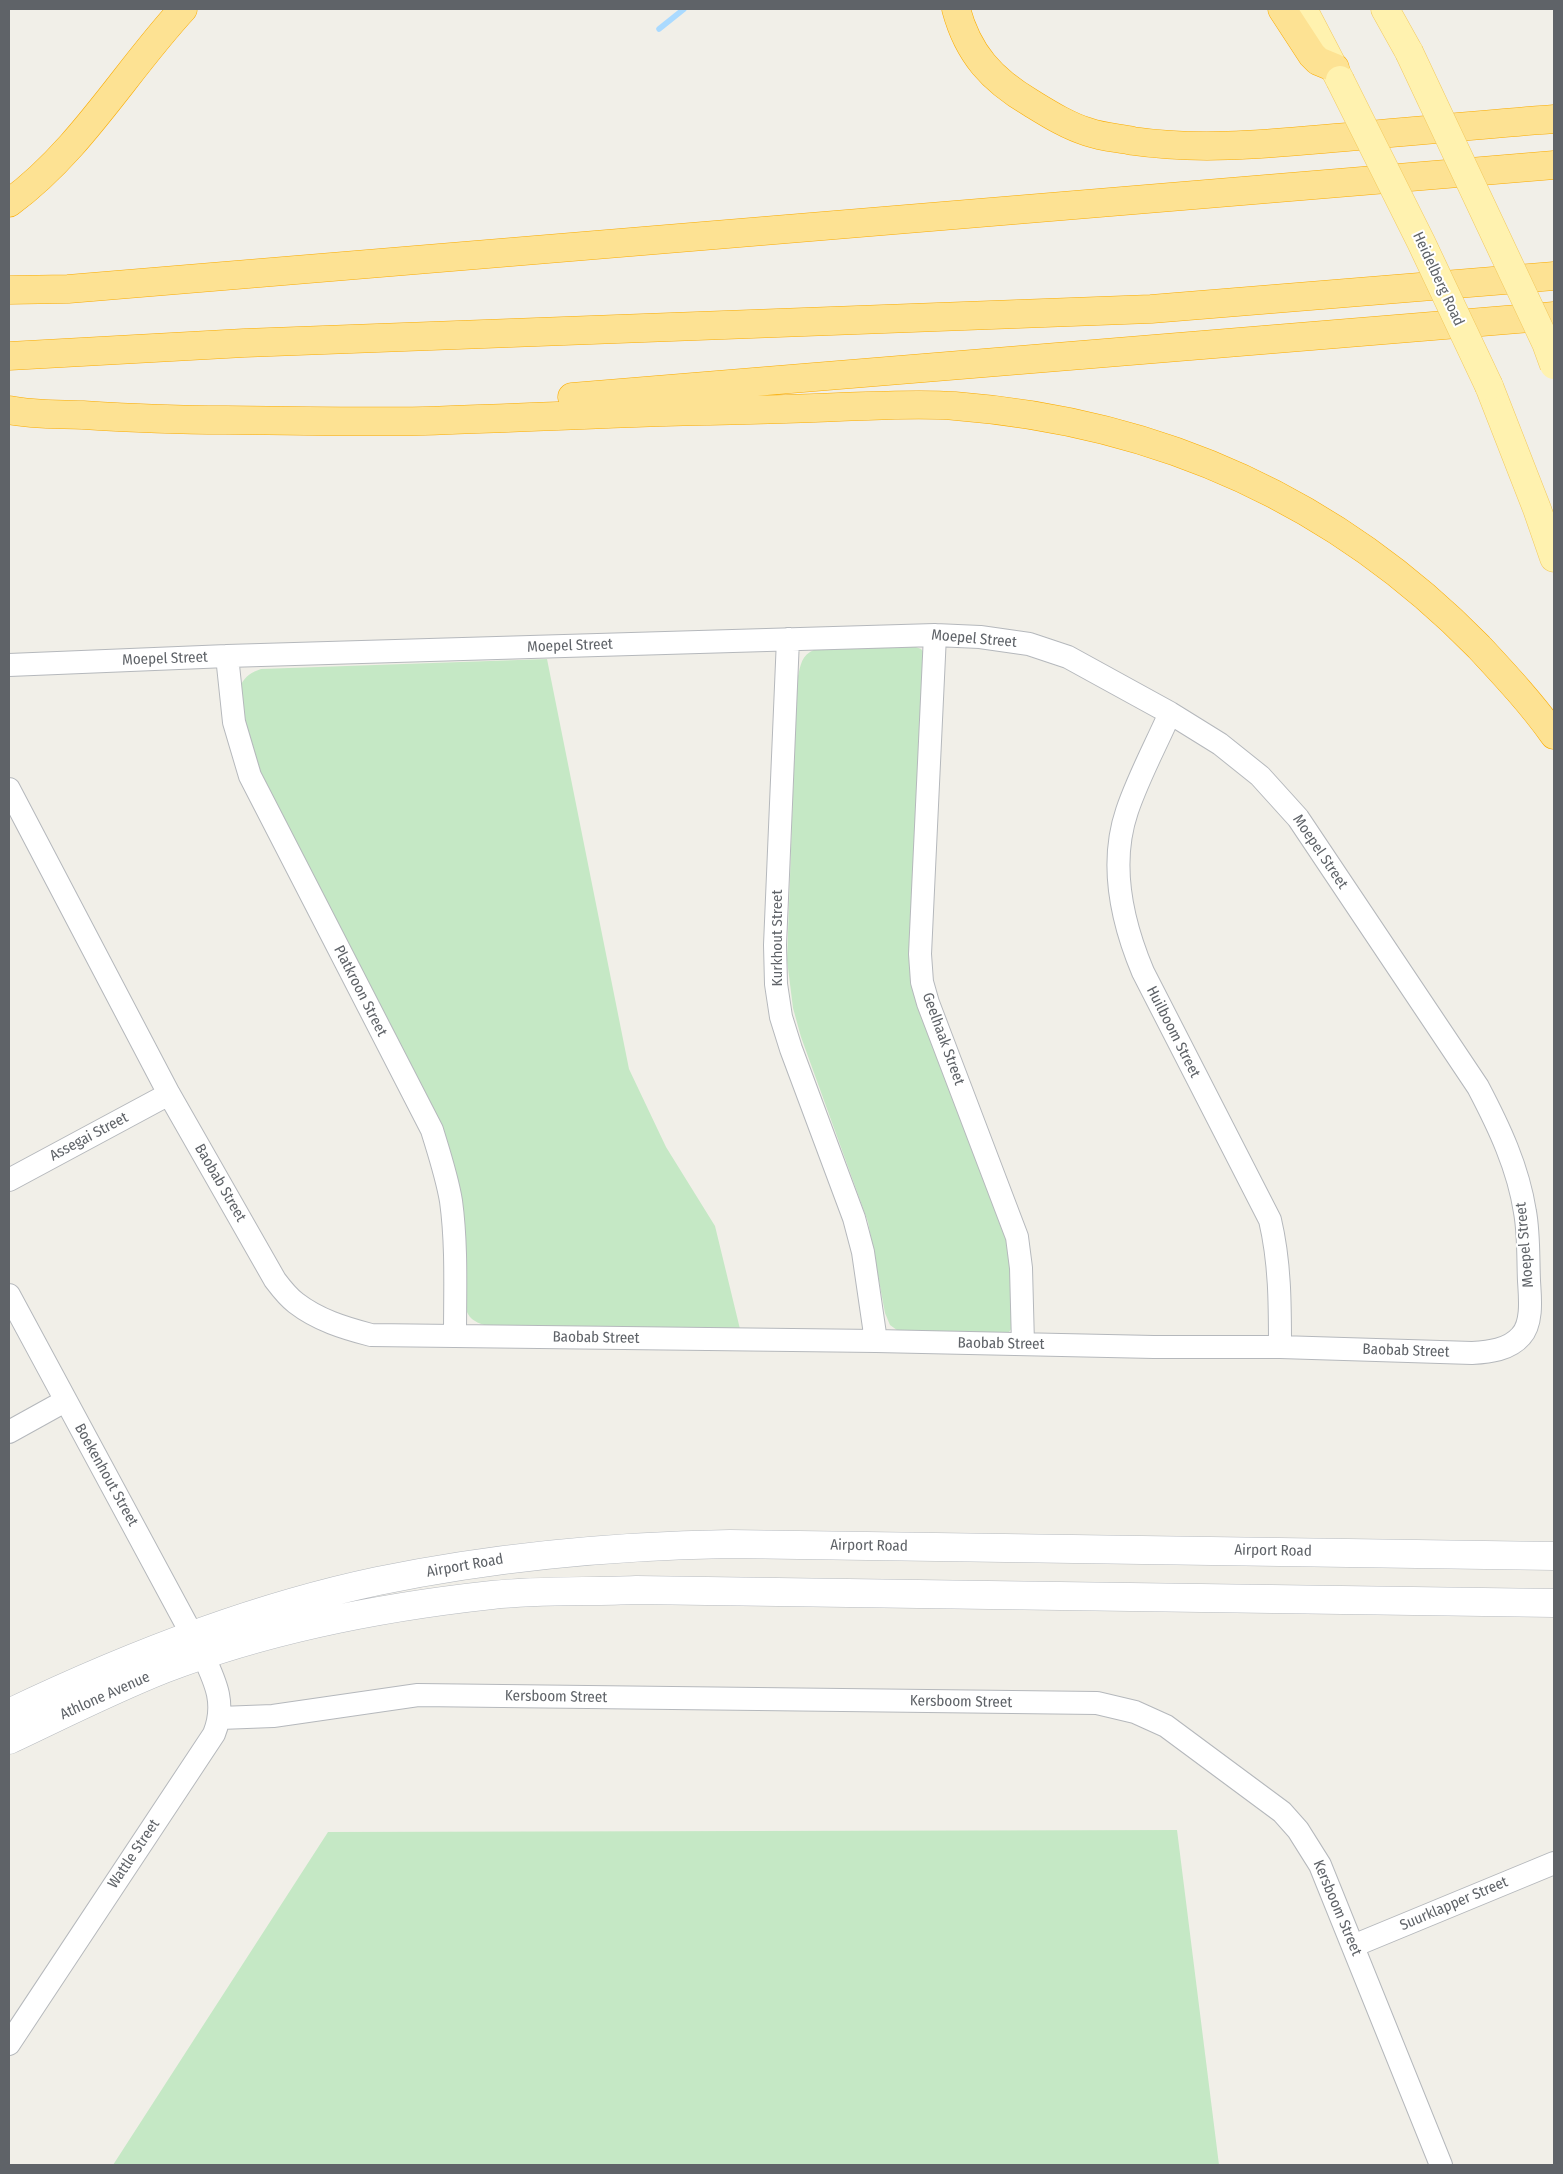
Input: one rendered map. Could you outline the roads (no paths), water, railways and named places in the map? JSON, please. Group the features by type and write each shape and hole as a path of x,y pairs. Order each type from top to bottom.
{"highway":[{"path":"9,203 43,174 80,136 183,9"},
{"path":"956,9 969,44 988,71 1002,84 1021,98 1066,123 1089,132 1117,138 1176,146 1212,146 1280,143 1554,119"},
{"path":"1282,9 1318,61 1338,74"},
{"path":"9,290 68,289 1554,165"},
{"path":"9,356 244,343 1151,309 1554,276"},
{"path":"155,419 306,415 426,408 1554,316"},
{"path":"9,410 155,419 306,422 424,420 601,413 953,406 1038,416 1107,429 1237,475 1297,505 1355,541 1413,584 1457,624 1496,665 1554,735"}],"main road":[{"name":"Heidelberg Road","path":"1303,9 1338,74 1421,242 1489,386 1554,558"},
{"path":"1385,9 1409,52 1552,353"},
{"name":"Airport Road","path":"198,1645 284,1606 377,1581 506,1559 648,1546 760,1544 1554,1556"},
{"name":"Airport Road","path":"198,1645 286,1631 392,1608 494,1595 636,1590 1554,1604"},
{"name":"Athlone Avenue","path":"9,1713 155,1648 198,1645"},
{"name":"Athlone Avenue","path":"9,1740 121,1687 198,1645"}],"street":[{"name":"Moepel Street","path":"9,665 227,656 935,635 980,636 1029,644 1068,657 1170,713 1220,744 1260,776 1298,818 1478,1087 1502,1132 1518,1180 1525,1213 1530,1302 1528,1322 1522,1336 1510,1345 1493,1352"},
{"name":"Geelhaak Street","path":"935,635 920,954 922,982 1017,1237 1021,1268 1023,1344"},
{"name":"Kurkhout Street","path":"788,639 775,945 776,984 782,1017 791,1049 854,1218 862,1252 876,1341"},
{"name":"Platkroon Street","path":"227,656 234,722 250,776 432,1130 450,1201 454,1243 455,1336"},
{"name":"Huilboom Street","path":"1170,713 1126,812 1120,837 1118,870 1122,908 1130,942 1143,972 1270,1220 1277,1246 1280,1278 1280,1347"},
{"name":"Baobab Street","path":"9,789 168,1094 275,1280 294,1302 315,1316 343,1328 371,1335 876,1341 1154,1348 1280,1347 1472,1354 1493,1352"},
{"name":"Assegai Street","path":"9,1180 168,1094"},
{"name":"Boekenhout Street","path":"9,1295 198,1645"},
{"path":"9,1432 65,1401"},
{"path":"198,1645 215,1680 220,1718"},
{"name":"Kersboom Street","path":"220,1718 273,1716 418,1695 1097,1703 1135,1712 1166,1726 1282,1812 1298,1830 1320,1865 1441,2165"},
{"name":"Wattle Street","path":"9,2044 214,1734 220,1718"},
{"name":"Suurklapper Street","path":"1353,1946 1554,1863"}],"waterway":[{"path":"659,29 684,9"}]}
